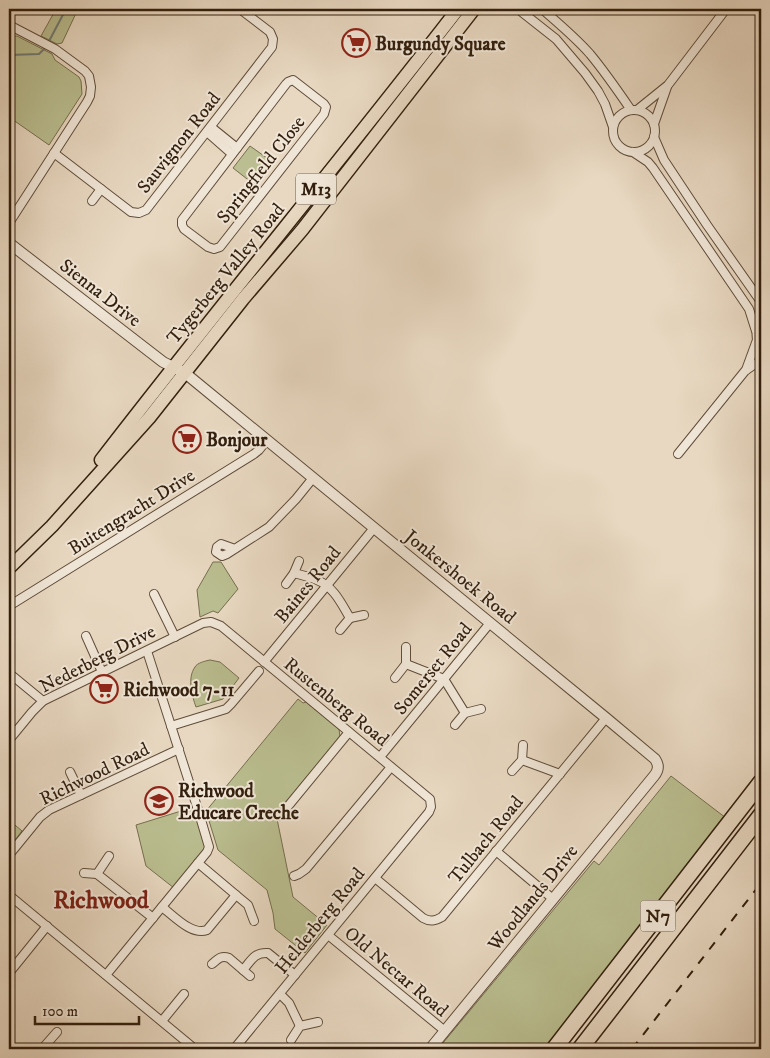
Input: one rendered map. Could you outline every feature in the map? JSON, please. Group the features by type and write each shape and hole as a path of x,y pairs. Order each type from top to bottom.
{"highway":[{"name":"N7","path":"554,1049 761,782"},
{"name":"N7","path":"580,1049 761,815"}],"main road":[{"name":"Tygerberg Valley Road","path":"60,516 90,474 173,368 458,9"},
{"name":"Tygerberg Valley Road","path":"9,568 60,516 149,418 243,298 302,230 474,9"}],"street":[{"name":"Sauvignon Road","path":"54,153 131,212 144,211 209,130 274,43 270,32 240,9"},
{"path":"518,9 556,40 585,73 605,104 613,127 613,134 620,147 626,151 640,151 651,143 654,137 654,124 651,118 634,110 620,115 613,127"},
{"path":"542,9 590,54 634,110"},
{"path":"634,110 668,85 726,9"},
{"path":"9,25 55,49 85,71 89,76 91,91 87,102 9,223"},
{"name":"Springfield Close","path":"290,81 296,82 326,107 324,114 220,247 211,248 184,229 182,220 235,150 290,81"},
{"path":"654,124 668,85"},
{"name":"Springfield Close","path":"209,130 235,150"},
{"path":"654,137 664,160 761,302"},
{"path":"633,152 648,162 750,308 757,340 761,348"},
{"path":"92,201 101,189"},
{"name":"Sienna Drive","path":"9,243 163,362 185,373"},
{"path":"756,331 761,320"},
{"path":"745,372 757,340"},
{"path":"678,454 745,372 761,360"},
{"name":"Tygerberg Valley Road","path":"185,373 237,416"},
{"name":"Jonkershoek Road","path":"237,416 606,718 655,759 658,766"},
{"name":"Buitengracht Drive","path":"9,606 254,454 267,440"},
{"path":"235,549 269,528 313,478"},
{"name":"Baines Road","path":"264,662 374,528"},
{"path":"286,584 299,562"},
{"path":"294,573 317,580 326,586 335,594 350,618"},
{"path":"154,594 176,637"},
{"path":"340,630 350,618 364,615"},
{"name":"Rustenberg Road","path":"211,622 220,626 428,797 431,805 429,812"},
{"name":"Nederberg Drive","path":"9,740 32,712 43,702 203,623 211,622"},
{"name":"Somerset Road","path":"380,757 490,623"},
{"path":"86,636 102,672"},
{"path":"395,678 406,664 406,647"},
{"path":"106,975 207,852 208,847 147,651"},
{"path":"406,664 444,679 465,713"},
{"path":"171,726 226,709 259,671"},
{"path":"9,673 43,702"},
{"path":"455,725 465,713 481,710"},
{"name":"Tulbach Road","path":"375,878 423,918 436,921 442,917 606,718"},
{"path":"280,816 349,732"},
{"path":"512,770 522,760 523,745"},
{"name":"Richwood Road","path":"9,856 44,814 179,750"},
{"path":"522,760 560,774"},
{"path":"294,876 306,869 391,766"},
{"name":"Woodlands Drive","path":"430,1049 658,772 658,766"},
{"path":"70,772 81,795"},
{"name":"Helderberg Road","path":"234,1049 429,812"},
{"path":"496,851 553,899"},
{"path":"98,874 109,856"},
{"path":"198,863 245,901 254,921"},
{"path":"84,874 98,874 152,918"},
{"path":"9,895 195,1049"},
{"path":"162,907 187,927 197,932 203,932 207,930 236,895"},
{"path":"9,973 47,926"},
{"name":"Old Nectar Road","path":"328,935 444,1031"},
{"path":"243,970 254,956 263,953 268,954 295,975"},
{"path":"212,964 218,959 229,958 250,976"},
{"path":"162,1021 184,994"},
{"path":"280,994 289,1003 300,1026"},
{"path":"291,1040 300,1026 318,1022"},
{"path":"42,1049 56,1032"}],"green space":[{"path":"56,9 78,9 62,43 57,44 41,36"},
{"path":"9,36 17,36 52,54 55,60 79,77 81,81 82,94 49,145 9,117"},
{"path":"250,146 274,163 256,186 233,168"},
{"path":"213,562 221,562 238,589 218,613 213,611 200,617 197,590"},
{"path":"210,660 220,662 239,678 223,699 196,707 191,687 191,676 197,664"},
{"path":"298,699 303,703 306,702 339,729 340,737 276,814 293,897 327,925 305,953 275,929 267,890 218,850 206,811"},
{"path":"671,776 726,818 546,1049 438,1049 594,861 599,865"},
{"path":"194,807 205,848 174,888 146,866 136,825"},
{"path":"9,820 22,831 9,848"}],"waterway":[{"path":"48,43 66,9"},
{"path":"9,55 39,54 46,47"}],"railway":[{"path":"632,1049 761,883"}],"place":[{"name":"Burgundy Square","path":"356,43"},
{"name":"Bonjour","path":"187,439"},
{"name":"Richwood 7-11","path":"104,689"},
{"name":"Richwood Educare Creche","path":"159,801"}],"district":[{"name":"Richwood","path":"101,900"}]}
